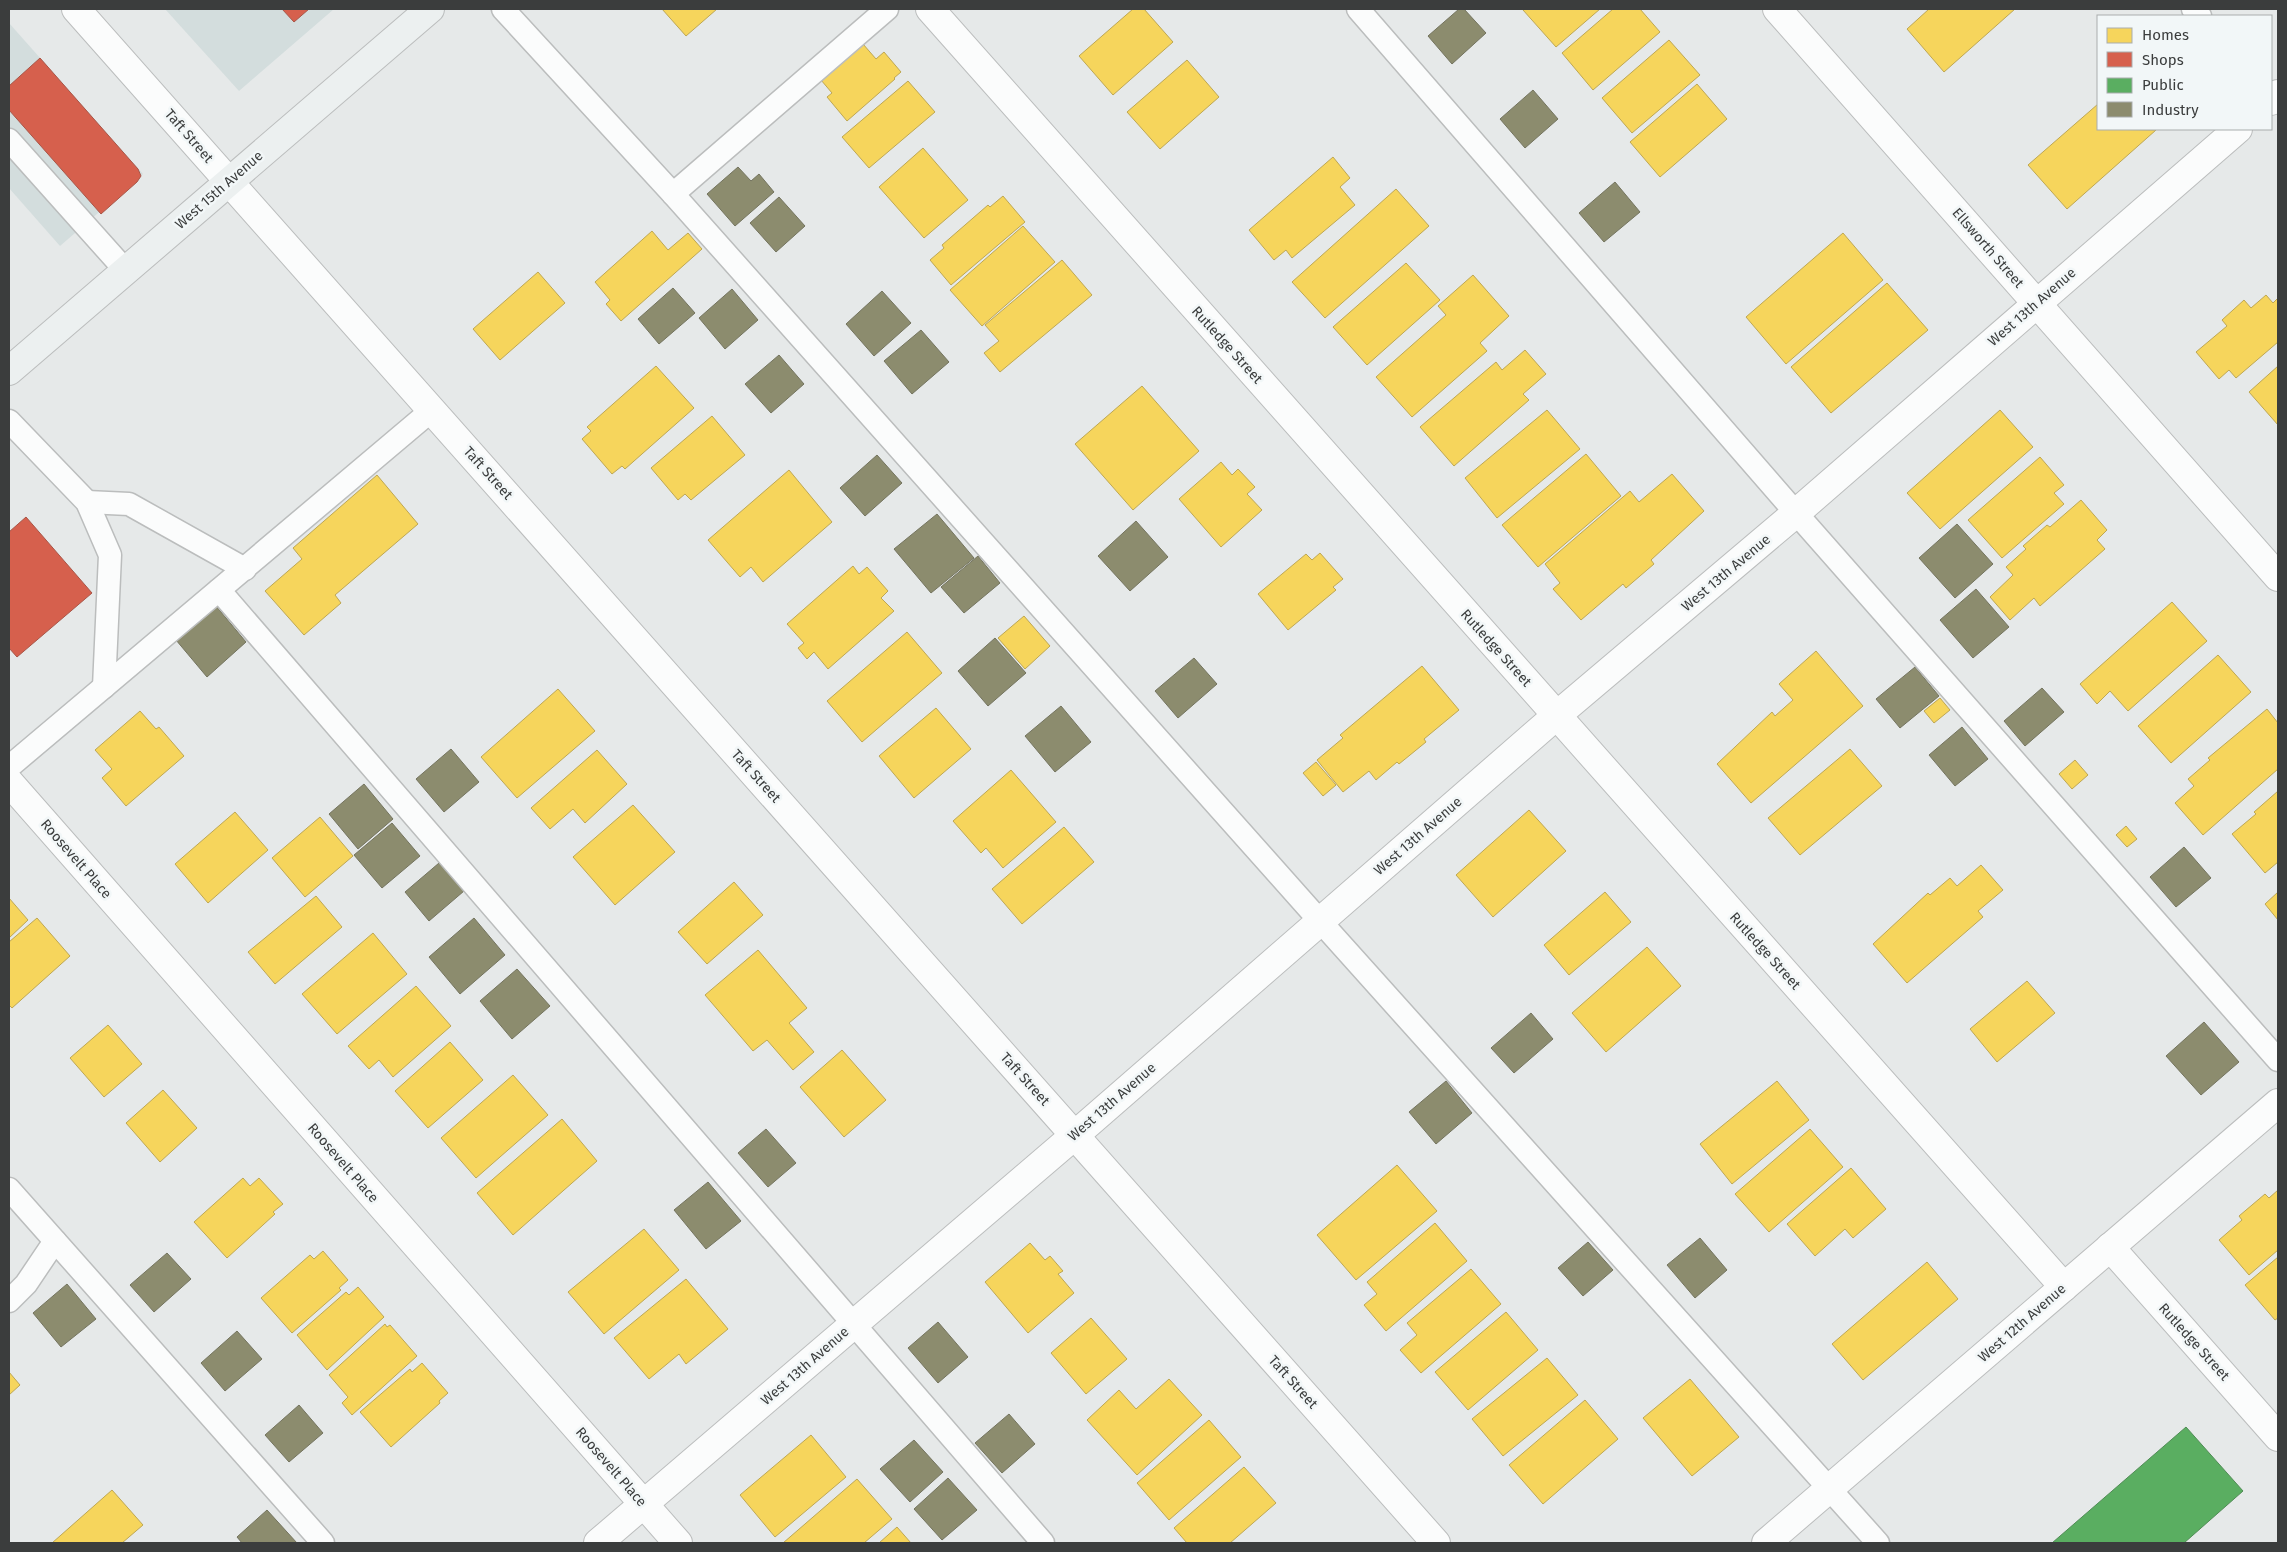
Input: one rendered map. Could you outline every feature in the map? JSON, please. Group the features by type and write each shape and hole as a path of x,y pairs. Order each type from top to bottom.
{"main road":[{"name":"West 15th Avenue","path":"9,371 430,9"}],"street":[{"name":"Taft Street","path":"76,9 1436,1543"},
{"name":"Rutledge Street","path":"930,9 2064,1287"},
{"name":"Ellsworth Street","path":"1777,9 2278,577"},
{"name":"West 13th Avenue","path":"598,1543 1074,1135 1556,716 1796,513 2237,130"},
{"name":"Roosevelt Place","path":"9,782 678,1543"},
{"name":"West 12th Avenue","path":"1766,1543 2278,1103"},
{"name":"Rutledge Street","path":"2110,1247 2278,1436"}],"lane":[{"path":"503,9 673,194 1320,921 1878,1543"},
{"path":"673,194 887,9"},
{"path":"1358,9 1796,513 2278,1060"},
{"path":"9,140 126,270"},
{"path":"9,768 432,410"},
{"path":"9,421 87,502 110,555 104,687"},
{"path":"87,502 129,504 245,569"},
{"path":"219,590 1043,1543"},
{"path":"9,1189 323,1543"},
{"path":"9,1301 26,1284 55,1241"}],"shaded area":[{"path":"165,9 334,9 239,91"},
{"path":"9,23 143,174 60,246 9,188"}],"building: Homes":[{"path":"662,9 717,9 686,36"},
{"path":"1133,9 1144,9 1173,42 1113,95 1079,56"},
{"path":"1600,9 1556,47 1523,10"},
{"path":"1613,9 1640,9 1660,32 1593,90 1562,53"},
{"path":"1929,9 2015,9 1944,72 1907,29"},
{"path":"1669,40 1700,75 1632,133 1602,98"},
{"path":"863,44 876,59 884,52 901,72 847,121 827,97 832,93 821,80"},
{"path":"1187,60 1219,97 1160,149 1127,112"},
{"path":"908,81 935,112 869,168 842,137"},
{"path":"1697,84 1727,119 1660,177 1630,142"},
{"path":"2097,105 2097,130 2156,130 2067,209 2028,165"},
{"path":"923,148 968,200 924,238 879,187"},
{"path":"1333,157 1350,178 1340,187 1355,205 1292,258 1286,250 1274,260 1249,230"},
{"path":"1396,189 1429,226 1325,318 1292,282"},
{"path":"1003,196 1025,222 951,285 930,260 944,248 942,245 988,205 990,207"},
{"path":"1023,226 1055,262 982,326 950,290"},
{"path":"652,231 668,250 688,233 702,249 621,321 606,304 610,300 595,282"},
{"path":"1843,233 1883,280 1786,364 1746,317"},
{"path":"1062,260 1092,295 1000,372 984,353 999,341 985,325"},
{"path":"1406,263 1440,300 1367,365 1333,327"},
{"path":"538,272 565,303 500,360 473,329"},
{"path":"1473,275 1509,316 1480,343 1487,351 1412,417 1376,377 1446,315 1438,306"},
{"path":"1887,283 1928,330 1831,413 1791,367"},
{"path":"2266,295 2273,303 2278,298 2278,342 2236,378 2229,370 2219,379 2196,352 2227,326 2222,320 2244,300 2251,308"},
{"path":"1525,350 1546,374 1523,394 1529,400 1454,466 1420,427 1496,362 1502,370"},
{"path":"656,366 694,408 625,469 622,466 612,474 582,439 591,431 587,427"},
{"path":"2278,366 2278,425 2249,392"},
{"path":"1142,386 1199,451 1133,510 1075,444"},
{"path":"1547,410 1580,449 1497,518 1465,478"},
{"path":"2000,410 2033,447 1940,529 1907,493"},
{"path":"712,416 745,455 691,500 685,494 678,500 651,468"},
{"path":"1586,454 1621,496 1538,567 1502,525"},
{"path":"2040,457 2064,485 2054,493 2064,504 2002,558 1968,520"},
{"path":"1221,462 1232,475 1238,469 1255,487 1247,494 1262,510 1221,547 1179,499"},
{"path":"789,470 832,522 763,582 751,567 740,577 708,540"},
{"path":"1672,474 1704,511 1651,560 1654,564 1626,588 1623,584 1581,620 1553,589 1560,583 1545,564 1630,491 1639,502"},
{"path":"377,475 418,524 335,595 341,603 304,635 265,591 302,559 293,548"},
{"path":"2081,500 2107,530 2097,540 2105,549 2040,606 2034,598 2010,620 1990,597 2013,575 2006,567 2026,549 2023,546 2047,525 2050,527"},
{"path":"1320,553 1343,579 1333,587 1336,590 1288,630 1258,594 1306,554 1312,560"},
{"path":"853,566 859,574 867,567 888,591 881,598 894,611 828,669 814,652 807,659 798,648 804,643 787,624"},
{"path":"2172,602 2207,641 2128,711 2110,691 2097,704 2080,684"},
{"path":"1024,616 1050,646 1025,669 998,638"},
{"path":"907,632 942,673 862,742 827,701"},
{"path":"1816,651 1863,706 1751,803 1717,764 1772,712 1775,716 1793,700 1779,684"},
{"path":"2218,655 2251,692 2171,763 2138,726"},
{"path":"1422,666 1459,710 1424,739 1426,742 1399,764 1397,762 1376,780 1369,771 1343,792 1317,760 1343,738 1340,735"},
{"path":"558,689 595,731 517,798 481,757"},
{"path":"1940,698 1950,710 1934,723 1924,711"},
{"path":"936,708 971,749 914,798 879,756"},
{"path":"2267,709 2278,723 2278,769 2203,835 2175,803 2194,786 2188,779 2210,760 2208,758"},
{"path":"140,711 156,729 159,727 184,756 126,806 102,778 112,769 95,750"},
{"path":"1850,749 1882,786 1800,855 1768,818"},
{"path":"597,750 627,784 585,823 573,809 550,829 531,808"},
{"path":"2075,760 2088,775 2072,789 2059,774"},
{"path":"1316,762 1336,785 1323,796 1303,773"},
{"path":"1011,770 1056,822 1003,868 986,848 981,853 953,821"},
{"path":"2278,791 2278,862 2265,873 2232,834 2256,814 2254,812"},
{"path":"633,805 675,852 615,905 573,857"},
{"path":"1529,810 1566,851 1493,917 1456,875"},
{"path":"235,812 268,850 208,903 175,864"},
{"path":"320,817 353,856 305,897 272,858"},
{"path":"2126,826 2137,839 2127,847 2116,835"},
{"path":"1064,827 1094,862 1022,924 992,889"},
{"path":"1981,865 2003,890 1978,911 1983,917 1907,983 1873,944 1928,893 1930,895 1950,878 1957,886"},
{"path":"734,882 763,915 707,964 678,932"},
{"path":"1605,892 1631,922 1569,975 1544,945"},
{"path":"2278,892 2278,920 2265,904"},
{"path":"316,896 342,927 275,984 248,952"},
{"path":"9,898 28,920 9,938"},
{"path":"37,918 70,956 12,1008 9,1005 9,942"},
{"path":"373,933 407,974 337,1034 302,994"},
{"path":"1647,947 1681,986 1606,1052 1572,1013"},
{"path":"758,950 807,1008 789,1023 814,1052 793,1070 767,1040 753,1051 705,995"},
{"path":"2027,981 2055,1013 1997,1062 1970,1029"},
{"path":"416,986 451,1026 393,1077 379,1060 369,1069 348,1046"},
{"path":"108,1025 142,1064 104,1097 70,1058"},
{"path":"450,1042 483,1080 428,1128 395,1091"},
{"path":"842,1050 886,1100 844,1137 800,1087"},
{"path":"513,1075 548,1115 476,1178 441,1138"},
{"path":"1777,1081 1809,1120 1732,1184 1700,1144"},
{"path":"163,1090 197,1128 160,1162 126,1123"},
{"path":"562,1119 597,1161 513,1235 477,1193"},
{"path":"1810,1129 1843,1167 1769,1232 1735,1194"},
{"path":"1397,1165 1437,1211 1356,1280 1317,1235"},
{"path":"1851,1168 1886,1209 1853,1238 1845,1229 1815,1256 1787,1224"},
{"path":"243,1178 250,1186 259,1178 283,1204 273,1212 275,1214 227,1258 194,1222"},
{"path":"2278,1190 2278,1250 2249,1275 2219,1240 2242,1220 2239,1216 2265,1194 2269,1198"},
{"path":"1435,1223 1467,1261 1386,1331 1364,1305 1377,1294 1367,1282"},
{"path":"644,1229 679,1270 604,1334 568,1292"},
{"path":"1030,1243 1045,1260 1050,1256 1063,1271 1058,1274 1074,1293 1028,1333 985,1282"},
{"path":"323,1251 348,1280 339,1288 341,1290 292,1333 261,1298 310,1255 314,1259"},
{"path":"2278,1257 2278,1318 2275,1320 2245,1285"},
{"path":"1927,1262 1958,1299 1863,1380 1832,1344"},
{"path":"1471,1269 1501,1304 1421,1373 1400,1350 1417,1335 1407,1323"},
{"path":"686,1279 728,1329 686,1364 679,1354 649,1379 614,1338"},
{"path":"358,1287 384,1317 327,1370 297,1335 346,1292 349,1295"},
{"path":"1506,1312 1538,1350 1468,1410 1435,1372"},
{"path":"1091,1318 1127,1359 1086,1394 1051,1353"},
{"path":"385,1324 387,1327 390,1325 417,1356 352,1415 342,1403 348,1397 329,1375"},
{"path":"1547,1358 1578,1395 1503,1456 1472,1419"},
{"path":"422,1363 448,1393 439,1401 440,1403 391,1447 360,1412 410,1369 412,1372"},
{"path":"9,1372 20,1385 9,1395"},
{"path":"1169,1379 1202,1415 1137,1475 1087,1420 1119,1390 1136,1409"},
{"path":"1690,1379 1739,1437 1692,1476 1643,1418"},
{"path":"1585,1400 1618,1439 1543,1504 1509,1465"},
{"path":"1209,1420 1241,1457 1169,1520 1137,1483"},
{"path":"811,1435 846,1477 775,1537 740,1495"},
{"path":"1244,1467 1276,1503 1230,1543 1187,1543 1174,1528"},
{"path":"857,1479 892,1519 864,1543 783,1543"},
{"path":"112,1490 143,1525 122,1543 52,1543"},
{"path":"897,1527 911,1543 879,1543"}],"building: Shops":[{"path":"282,9 309,9 294,22"},
{"path":"40,58 138,169 141,176 137,182 101,214 9,110 9,86"},
{"path":"26,517 92,593 17,657 9,648 9,532"}],"building: Public":[{"path":"2186,1427 2243,1491 2184,1543 2052,1543"}],"building: Industry":[{"path":"1459,9 1464,9 1486,33 1452,64 1428,36"},
{"path":"1533,90 1558,119 1525,148 1500,119"},
{"path":"738,167 751,181 759,174 774,192 735,226 707,194"},
{"path":"1615,182 1640,212 1604,242 1579,213"},
{"path":"779,197 805,226 776,252 750,223"},
{"path":"673,288 695,313 659,344 638,319"},
{"path":"732,289 758,320 725,349 699,318"},
{"path":"882,291 911,323 874,356 846,324"},
{"path":"921,330 949,362 912,394 884,361"},
{"path":"779,355 804,384 771,413 745,384"},
{"path":"877,455 902,483 865,516 840,488"},
{"path":"937,514 974,558 931,593 894,549"},
{"path":"1136,521 1168,557 1130,591 1098,556"},
{"path":"1957,524 1993,564 1955,598 1919,558"},
{"path":"978,556 1000,583 964,613 941,587"},
{"path":"1976,589 2009,627 1973,658 1940,620"},
{"path":"216,606 246,642 207,677 176,640"},
{"path":"995,638 1026,673 988,706 958,671"},
{"path":"1194,658 1217,684 1178,718 1155,691"},
{"path":"1915,667 1939,696 1900,728 1876,699"},
{"path":"2042,688 2064,712 2025,746 2004,721"},
{"path":"1061,706 1091,742 1055,772 1025,736"},
{"path":"1962,727 1988,759 1955,786 1929,755"},
{"path":"451,749 479,782 444,812 416,779"},
{"path":"364,784 393,819 358,849 329,814"},
{"path":"392,823 420,856 382,888 354,855"},
{"path":"2184,847 2211,878 2176,907 2150,877"},
{"path":"439,863 464,891 429,921 405,892"},
{"path":"474,918 505,955 460,994 429,957"},
{"path":"517,969 550,1006 512,1039 480,1001"},
{"path":"1531,1013 1553,1039 1514,1073 1491,1048"},
{"path":"2204,1022 2239,1062 2201,1095 2166,1056"},
{"path":"1446,1081 1472,1113 1436,1144 1409,1112"},
{"path":"766,1129 796,1163 768,1187 738,1153"},
{"path":"708,1182 741,1221 706,1249 674,1210"},
{"path":"1700,1238 1727,1270 1695,1298 1667,1265"},
{"path":"1588,1242 1613,1270 1583,1296 1558,1268"},
{"path":"167,1253 191,1279 154,1312 130,1285"},
{"path":"67,1284 96,1319 61,1347 33,1313"},
{"path":"938,1322 968,1357 938,1383 908,1348"},
{"path":"237,1331 262,1359 225,1391 201,1363"},
{"path":"299,1405 323,1433 289,1462 265,1435"},
{"path":"1009,1414 1035,1444 1002,1473 975,1443"},
{"path":"914,1440 943,1472 910,1502 880,1469"},
{"path":"948,1478 977,1510 942,1540 914,1509"},
{"path":"267,1510 297,1543 242,1543 237,1537"}]}
